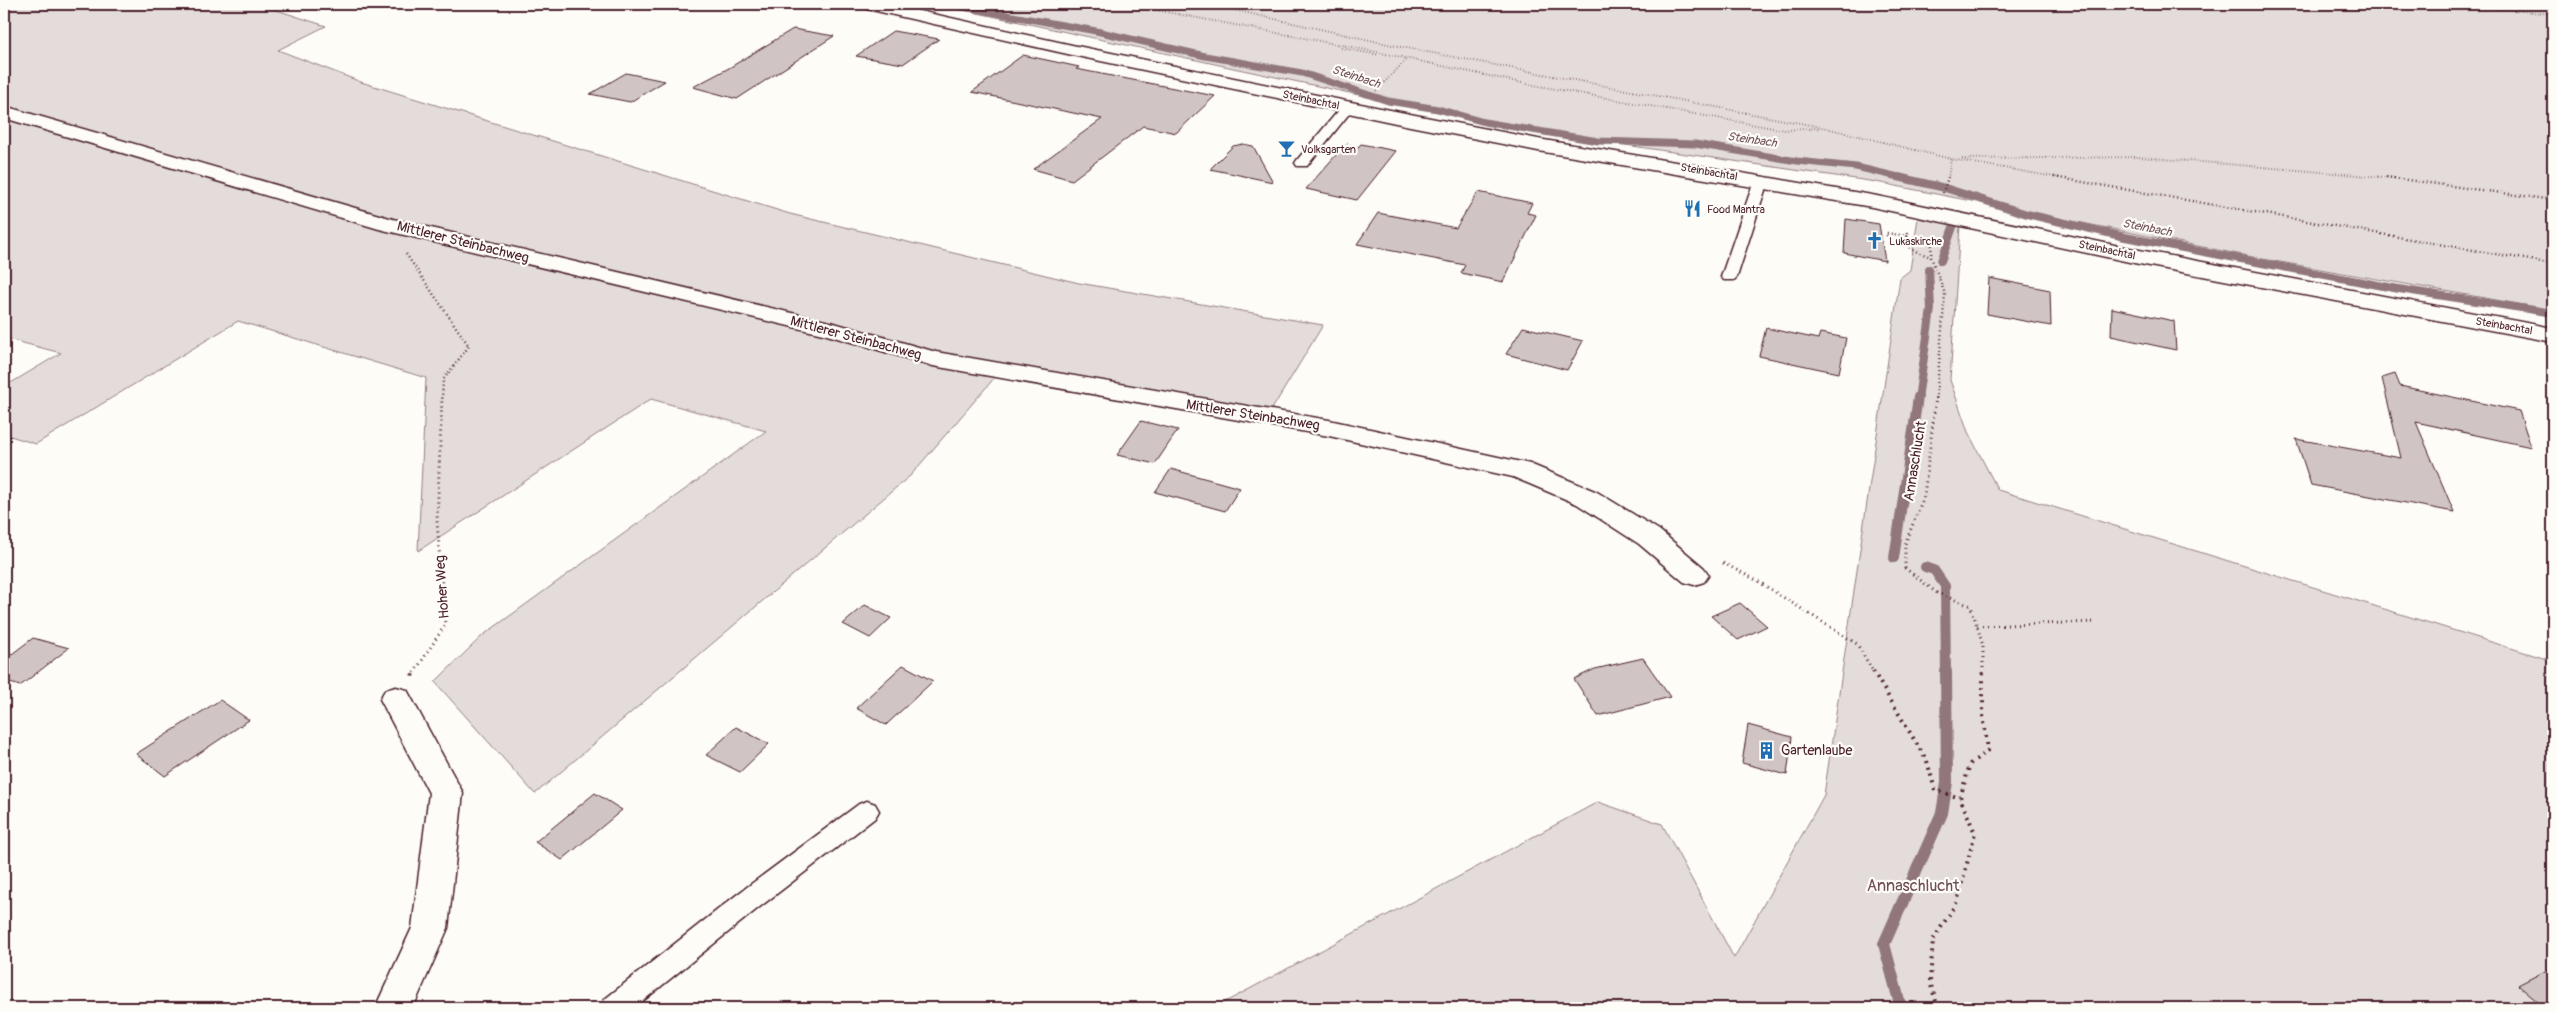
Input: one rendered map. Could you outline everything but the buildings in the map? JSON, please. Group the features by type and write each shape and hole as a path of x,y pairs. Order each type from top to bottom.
{"street":[{"name":"Steinbachtal","path":"867,4 1072,50 1538,145 1761,181 1934,213 2134,256 2553,335"},
{"name":"Mittlerer Steinbachweg","path":"4,112 387,224 834,330 933,359 1330,428 1521,470 1587,498 1649,537 1694,575"},
{"path":"394,1008 430,928 446,793 396,699"}],"lane":[{"path":"1302,163 1348,107"},
{"path":"1729,277 1761,181"},
{"path":"614,1008 748,901 867,812"}],"path":[{"path":"1124,4 1260,29 1334,46 1358,48 1406,60 1553,90 1784,130 1826,128"},
{"path":"1207,4 1401,48 1826,128 1951,159 2553,264"},
{"path":"2451,4 2553,14"},
{"path":"1373,93 1406,60"},
{"path":"1345,144 1359,147"},
{"path":"1951,159 2140,157 2372,175 2553,200"},
{"path":"1943,192 1947,184 1951,159"},
{"name":"Annaschlucht","path":"1934,213 1930,257 1945,294 1940,362 1924,496 1905,544 1905,568 1937,593 1972,606 1983,646 1983,716 1988,750 1970,764 1960,798"},
{"name":"Hoher Weg","path":"387,224 428,288 469,346 443,380 437,521 445,625 396,699"},
{"path":"1908,231 1910,249 1930,257"},
{"path":"1887,236 1886,233 1908,236"},
{"path":"1716,560 1756,580 1857,644 1927,761 1936,790 1960,798 1976,833 1957,902 1933,940 1930,982 1938,1008"},
{"path":"1977,626 2096,622"}],"green space":[{"path":"4,4 258,4 326,26 278,50 361,82 790,214 1079,283 1323,325 1269,414 996,376 911,475 535,794 435,682 482,636 766,431 651,399 418,551 426,378 238,321 36,444 4,434 4,387 61,353 4,338"},
{"path":"936,4 2553,4 2553,310 2263,259 1876,182 1517,129"},
{"path":"1918,218 1960,226 1950,380 1968,432 1998,490 2553,661 2553,1008 1214,1008 1598,802 1662,824 1734,958 1824,795 1900,278 1910,270"}],"waterway":[{"name":"Steinbach","path":"946,4 1096,31 1205,56 1302,73 1388,101 1438,109 1484,122 1598,141 1695,144 1797,161 1856,167 1903,178"},
{"name":"Steinbach","path":"1898,177 1945,188 2027,214 2125,237 2399,289 2553,313"},
{"path":"1941,261 1957,216"},
{"path":"1918,399 1931,309 1929,269"},
{"path":"1894,558 1918,397"},
{"path":"1925,567 1934,570 1945,586 1946,673"},
{"path":"1901,1008 1884,944 1942,813 1947,782 1946,671"}],"place":[{"name":"Volksgarten","path":"1287,149"},
{"name":"Food Mantra","path":"1693,209"},
{"name":"Lukaskirche","path":"1875,241"},
{"name":"Gartenlaube","path":"1767,750"}]}
